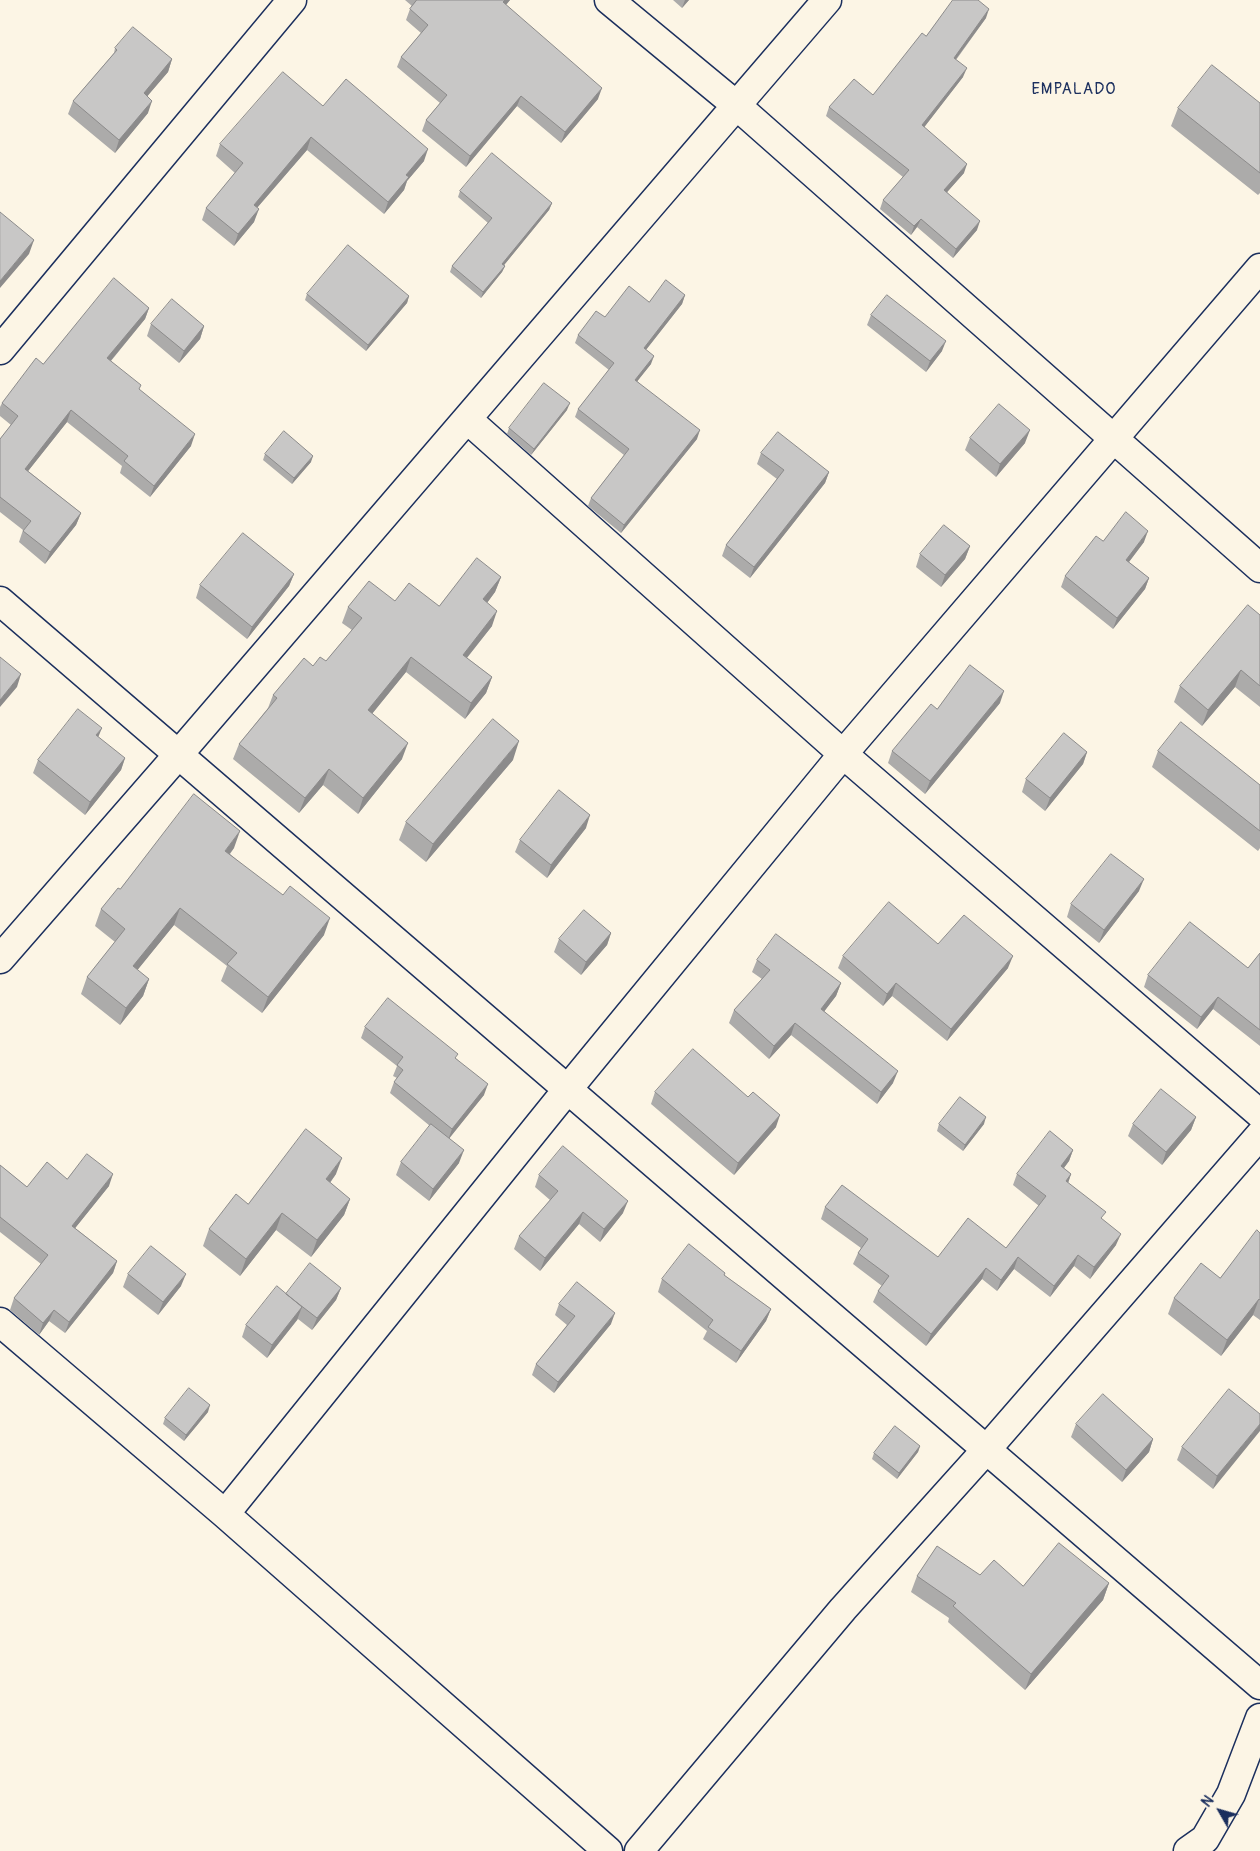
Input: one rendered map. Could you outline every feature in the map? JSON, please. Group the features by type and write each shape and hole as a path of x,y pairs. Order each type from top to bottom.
{"street":[{"path":"0,350 292,0"},
{"path":"609,0 736,105 1260,568"},
{"path":"0,959 178,755 827,0"},
{"path":"225,1514 566,1090 843,754 1260,268"},
{"path":"467,419 843,754 1260,1114"},
{"path":"0,601 566,1090 1260,1685"},
{"path":"639,1851 843,1609 986,1450 1260,1135"},
{"path":"0,1322 225,1514 608,1851"},
{"path":"1188,1851 1205,1839 1231,1794 1260,1718"}],"building":[{"path":"417,0 505,0 503,2 602,88 565,132 521,96 470,156 426,120 447,95 401,57 428,25 410,9"},
{"path":"953,0 978,0 989,9 954,58 967,68 922,125 967,164 944,190 980,221 956,249 921,219 914,226 883,200 909,170 829,107 854,79 873,95 922,33 926,36"},
{"path":"133,27 172,59 144,93 152,101 119,140 73,101 117,50 115,48"},
{"path":"1212,65 1260,103 1260,173 1178,108"},
{"path":"283,72 323,106 346,79 428,149 406,175 409,177 388,202 311,137 254,205 259,209 238,234 206,208 243,163 220,144"},
{"path":"492,153 552,203 502,264 505,266 483,292 452,266 492,218 460,191"},
{"path":"0,212 34,240 0,281"},
{"path":"348,245 409,296 368,345 307,294"},
{"path":"114,278 149,308 107,358 141,385 139,389 195,434 154,486 124,461 128,456 71,410 25,469 81,513 50,552 23,531 31,521 0,497 0,439 18,416 2,403 36,358 43,364"},
{"path":"666,280 685,295 644,348 654,356 635,380 700,430 624,525 591,498 629,449 578,409 614,363 578,335 596,311 605,317 629,286 649,302"},
{"path":"887,295 946,341 930,361 871,315"},
{"path":"172,299 204,326 184,351 151,324"},
{"path":"544,383 570,403 534,449 509,428"},
{"path":"999,404 1030,430 1000,464 970,438"},
{"path":"284,431 313,456 294,478 265,454"},
{"path":"778,432 829,472 754,567 726,545 784,470 761,453"},
{"path":"1126,512 1148,531 1126,560 1149,578 1117,618 1065,576 1096,536 1103,541"},
{"path":"944,525 970,546 945,575 920,554"},
{"path":"243,533 294,574 252,627 200,585"},
{"path":"477,558 501,577 483,599 497,611 463,655 492,677 471,703 411,657 368,710 408,743 363,798 329,769 305,798 239,744 277,698 273,695 304,658 313,666 320,657 326,661 362,618 348,607 369,581 395,601 409,583 439,606"},
{"path":"1248,605 1260,615 1260,686 1241,670 1208,710 1180,686"},
{"path":"0,657 21,674 0,700"},
{"path":"970,665 1004,691 930,781 892,751 931,704 937,709"},
{"path":"78,709 102,728 96,735 125,758 90,802 38,760"},
{"path":"493,719 519,741 433,844 406,822"},
{"path":"1181,722 1260,785 1260,831 1158,751"},
{"path":"1064,733 1087,752 1050,798 1026,779"},
{"path":"559,790 590,815 551,865 520,840"},
{"path":"194,794 240,831 225,851 283,895 290,886 330,918 268,997 227,964 237,953 180,908 133,966 149,979 126,1008 87,977 125,929 101,909 118,888 120,889"},
{"path":"1111,854 1144,879 1104,930 1071,904"},
{"path":"889,902 938,944 964,915 1013,956 951,1029 896,983 887,994 843,956"},
{"path":"584,910 611,933 586,962 559,939"},
{"path":"1190,922 1248,968 1260,953 1260,1030 1218,997 1201,1017 1148,975"},
{"path":"776,934 841,983 821,1009 898,1071 881,1092 795,1023 774,1046 734,1010 770,970 757,960"},
{"path":"388,998 458,1054 455,1058 488,1084 452,1129 394,1082 403,1070 397,1065 403,1057 365,1027"},
{"path":"693,1049 748,1097 753,1092 780,1115 738,1163 655,1092"},
{"path":"1161,1089 1196,1117 1166,1152 1133,1124"},
{"path":"960,1097 986,1117 965,1145 939,1124"},
{"path":"431,1124 464,1150 433,1189 401,1162"},
{"path":"306,1129 342,1158 326,1179 350,1199 317,1240 282,1213 246,1259 209,1229 236,1194 248,1204"},
{"path":"1050,1131 1073,1150 1061,1166 1071,1174 1066,1181 1106,1212 1101,1218 1121,1234 1094,1267 1078,1255 1054,1286 1018,1257 1001,1280 986,1268 931,1334 878,1291 889,1276 858,1253 868,1239 825,1207 842,1185 938,1257 968,1218 1006,1248 1046,1196 1017,1174"},
{"path":"563,1146 628,1201 604,1229 583,1212 545,1258 519,1236 558,1191 539,1175"},
{"path":"87,1154 113,1174 72,1226 117,1261 69,1322 54,1310 43,1323 14,1298 48,1255 0,1217 0,1165 27,1187 47,1162 67,1179"},
{"path":"1257,1230 1260,1233 1260,1300 1227,1340 1174,1298 1201,1263 1220,1278"},
{"path":"689,1244 725,1273 724,1275 771,1309 741,1351 708,1327 713,1320 662,1279"},
{"path":"151,1246 186,1274 163,1302 128,1274"},
{"path":"310,1263 341,1288 317,1318 286,1294"},
{"path":"577,1282 615,1313 558,1382 536,1364 575,1316 559,1304"},
{"path":"277,1286 302,1307 272,1345 246,1325"},
{"path":"189,1388 210,1405 186,1435 165,1418"},
{"path":"1229,1389 1260,1414 1260,1424 1217,1476 1182,1447"},
{"path":"1103,1394 1153,1439 1126,1470 1076,1424"},
{"path":"895,1426 920,1446 899,1473 874,1453"},
{"path":"1059,1543 1109,1583 1031,1674 953,1606 956,1603 917,1576 937,1546 980,1575 994,1560 1023,1586"}],"district":[{"name":"EMPALADO","path":"1074,90"}]}
